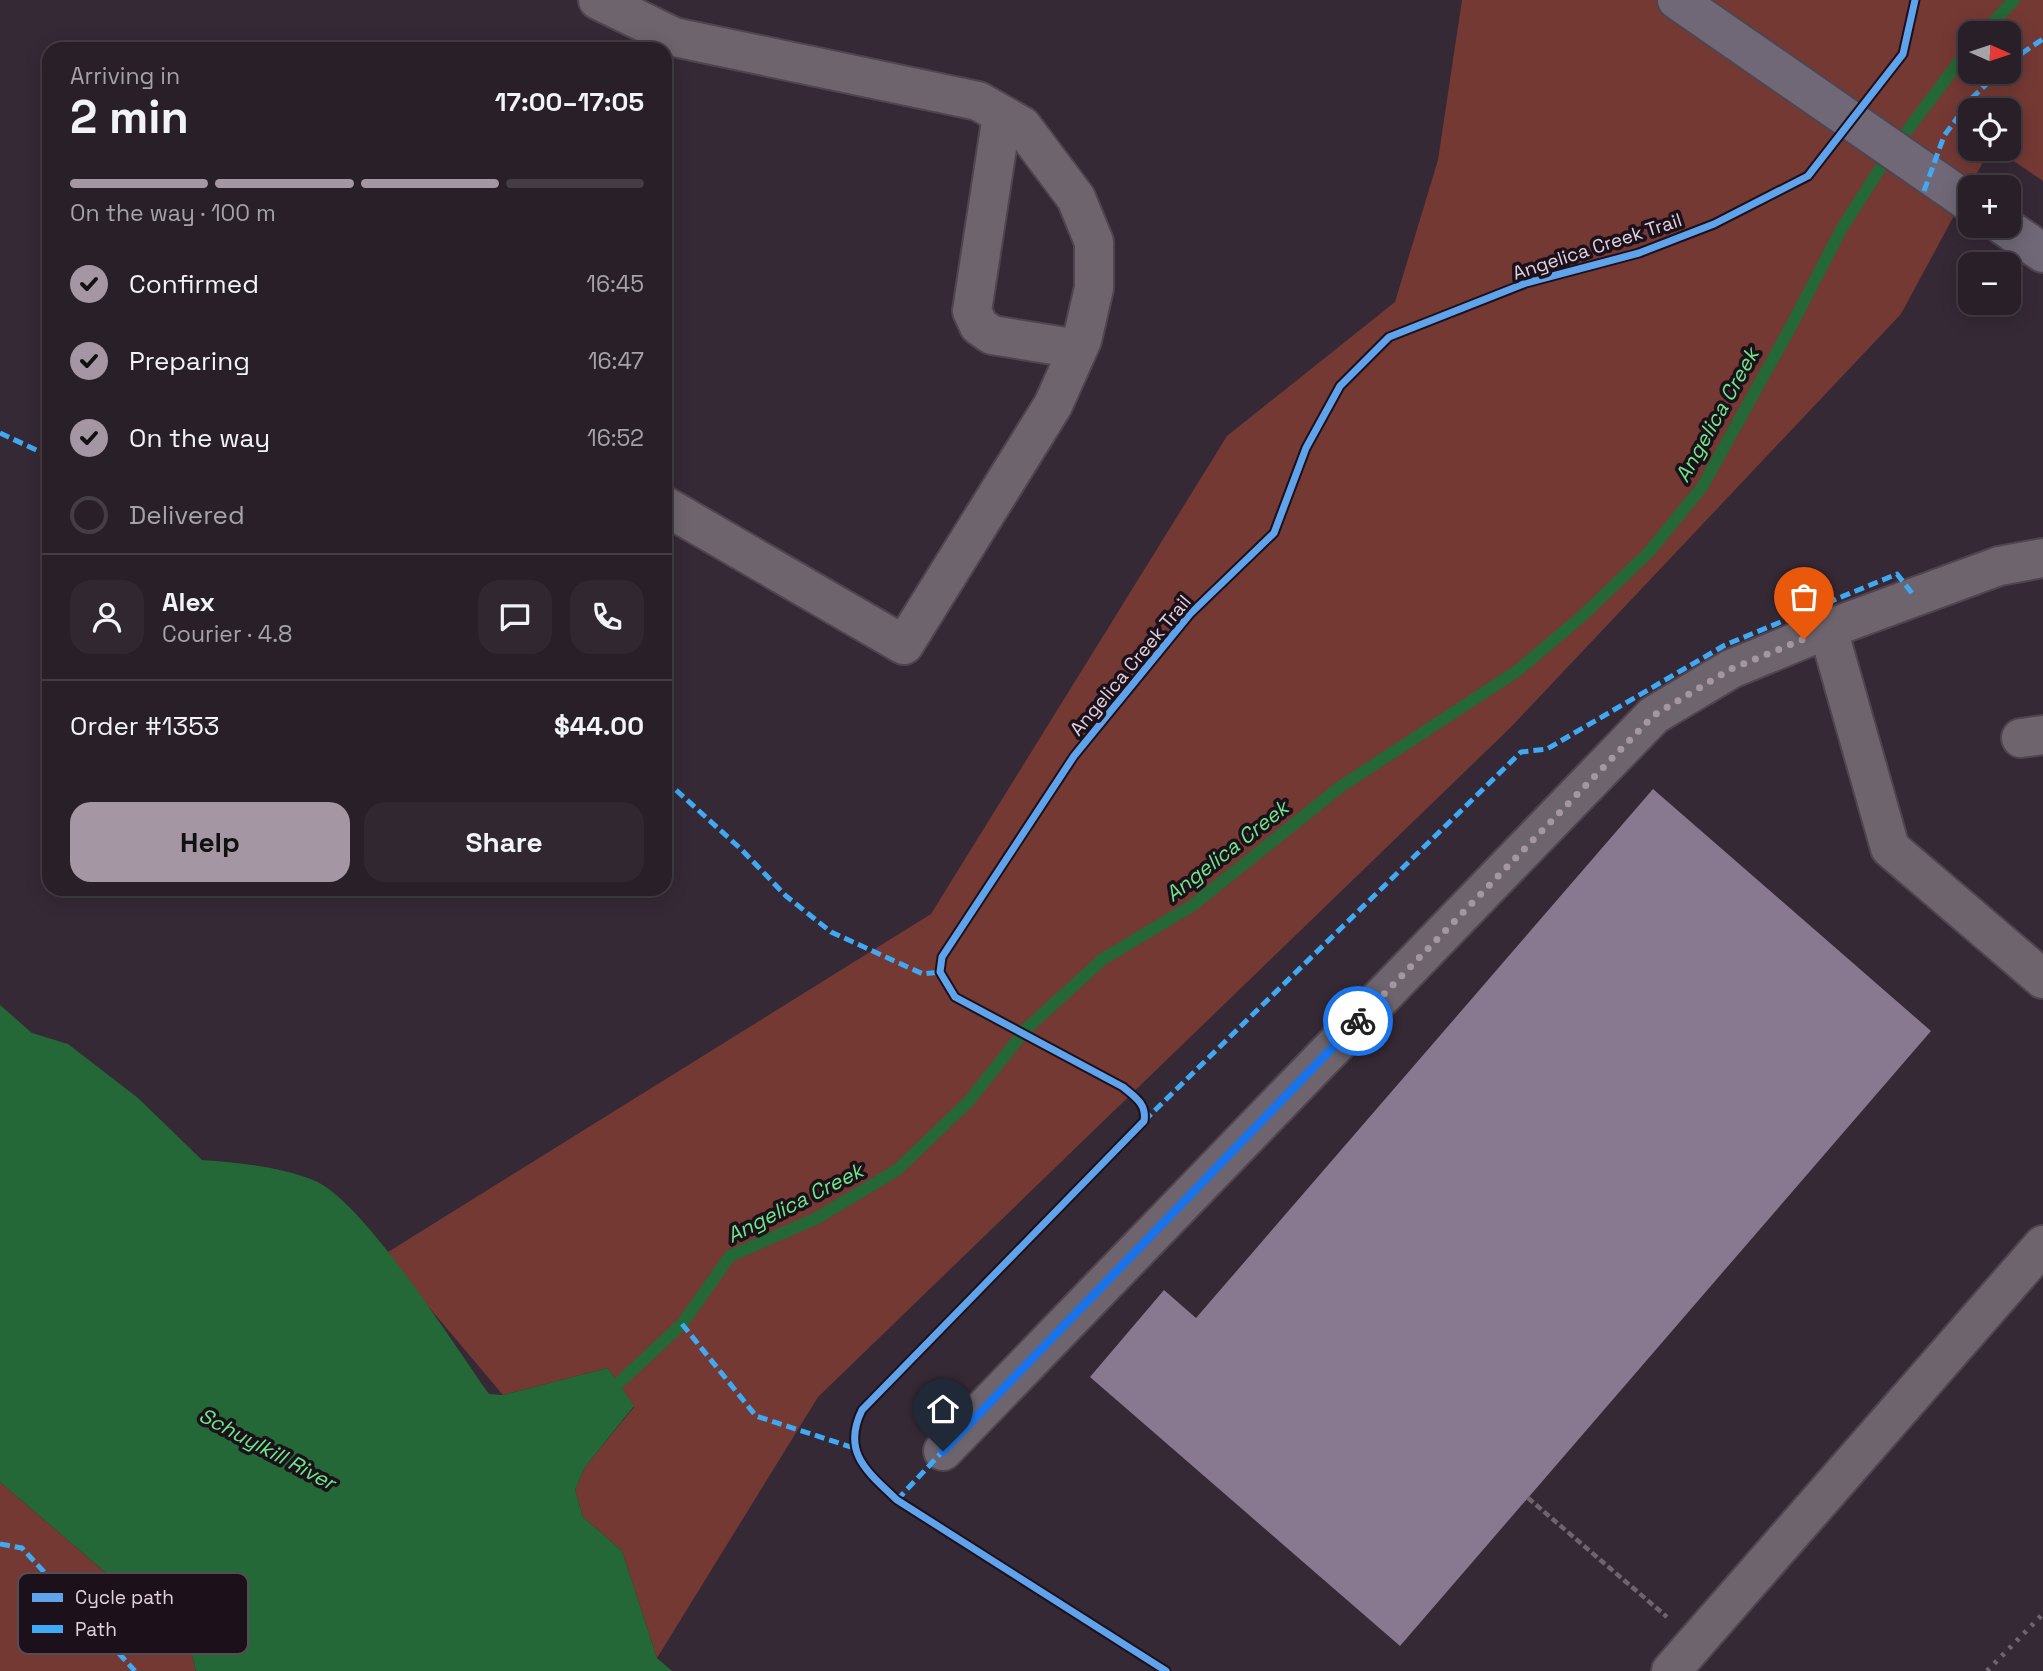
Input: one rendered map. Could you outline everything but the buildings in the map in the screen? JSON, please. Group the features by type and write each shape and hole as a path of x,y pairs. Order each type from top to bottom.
{"main road":[{"path":"1677,0 1958,194"},
{"path":"2021,238 2043,253"}],"lane":[{"path":"598,0 674,37 978,101 1022,127 1076,198 1094,242 1094,288 1078,349 1053,405 904,645 672,510"},
{"path":"1002,115 972,311 979,326 992,335 1078,349"},
{"path":"943,1451 1654,715 1731,669 1828,629 1999,566 2043,558"},
{"path":"1828,629 1890,848 2043,979"},
{"path":"1671,1671 2043,1245"}],"path":[{"path":"1528,1498 1675,1625"}],"shaded area":[{"path":"1462,0 2043,0 2043,181 2014,161 2021,161 2021,98 1958,98 1958,161 1984,161 1976,175 1958,175 1958,208 1901,314 1510,728 818,1397 657,1658 622,1551 583,1517 575,1490 585,1467 634,1407 608,1368 503,1395 422,1299 388,1252 931,914 1227,436 1395,302 1438,160"},
{"path":"0,1482 106,1573 18,1573 18,1654 192,1654 196,1671 0,1671"}],"water":[{"name":"Schuylkill River","path":"0,1005 32,1033 68,1044 138,1098 202,1160 286,1171 313,1180 333,1192 356,1214 407,1276 489,1394 503,1395 608,1368 634,1406 585,1467 575,1490 583,1517 622,1551 657,1658 672,1671 196,1671 192,1654 248,1654 248,1573 106,1573 0,1482"}],"waterway":[{"name":"Angelica Creek","path":"1994,21 2014,0"},
{"name":"Angelica Creek","path":"607,1394 682,1324 730,1256 817,1218 897,1170 969,1101 1026,1029 1103,959 1193,905 1340,787 1517,671 1581,617 1649,552 1702,487 1842,228 1888,156 1958,63"}],"railway":[{"path":"1987,1671 2043,1614"}],"marked path":[{"path":"2021,54 2043,39"},
{"path":"1924,191 1944,136 1971,99 1987,84"},
{"path":"0,433 42,453"},
{"path":"1144,1121 1521,752 1547,749 1725,645 1897,574 1915,597"},
{"path":"672,786 742,850 786,896 831,932 923,974 940,972"},
{"path":"682,1324 756,1416 854,1448"},
{"path":"897,1500 943,1451"},
{"path":"0,1544 22,1548 45,1573"},
{"path":"119,1654 135,1671"}],"cycle path":[{"name":"Angelica Creek Trail","path":"1166,1671 897,1500 868,1471 856,1450 856,1425 862,1410 1144,1121 1142,1105 1123,1087 955,997 940,972 942,957 1074,756 1190,614 1274,533 1306,448 1340,386 1389,337 1526,283 1639,253 1714,224 1808,176 1903,54 1915,0"}],"way so far":[{"path":"1358,1021 1654,715 1731,669 1804,639"}],"route":[{"path":"943,1451 1358,1021"}]}
